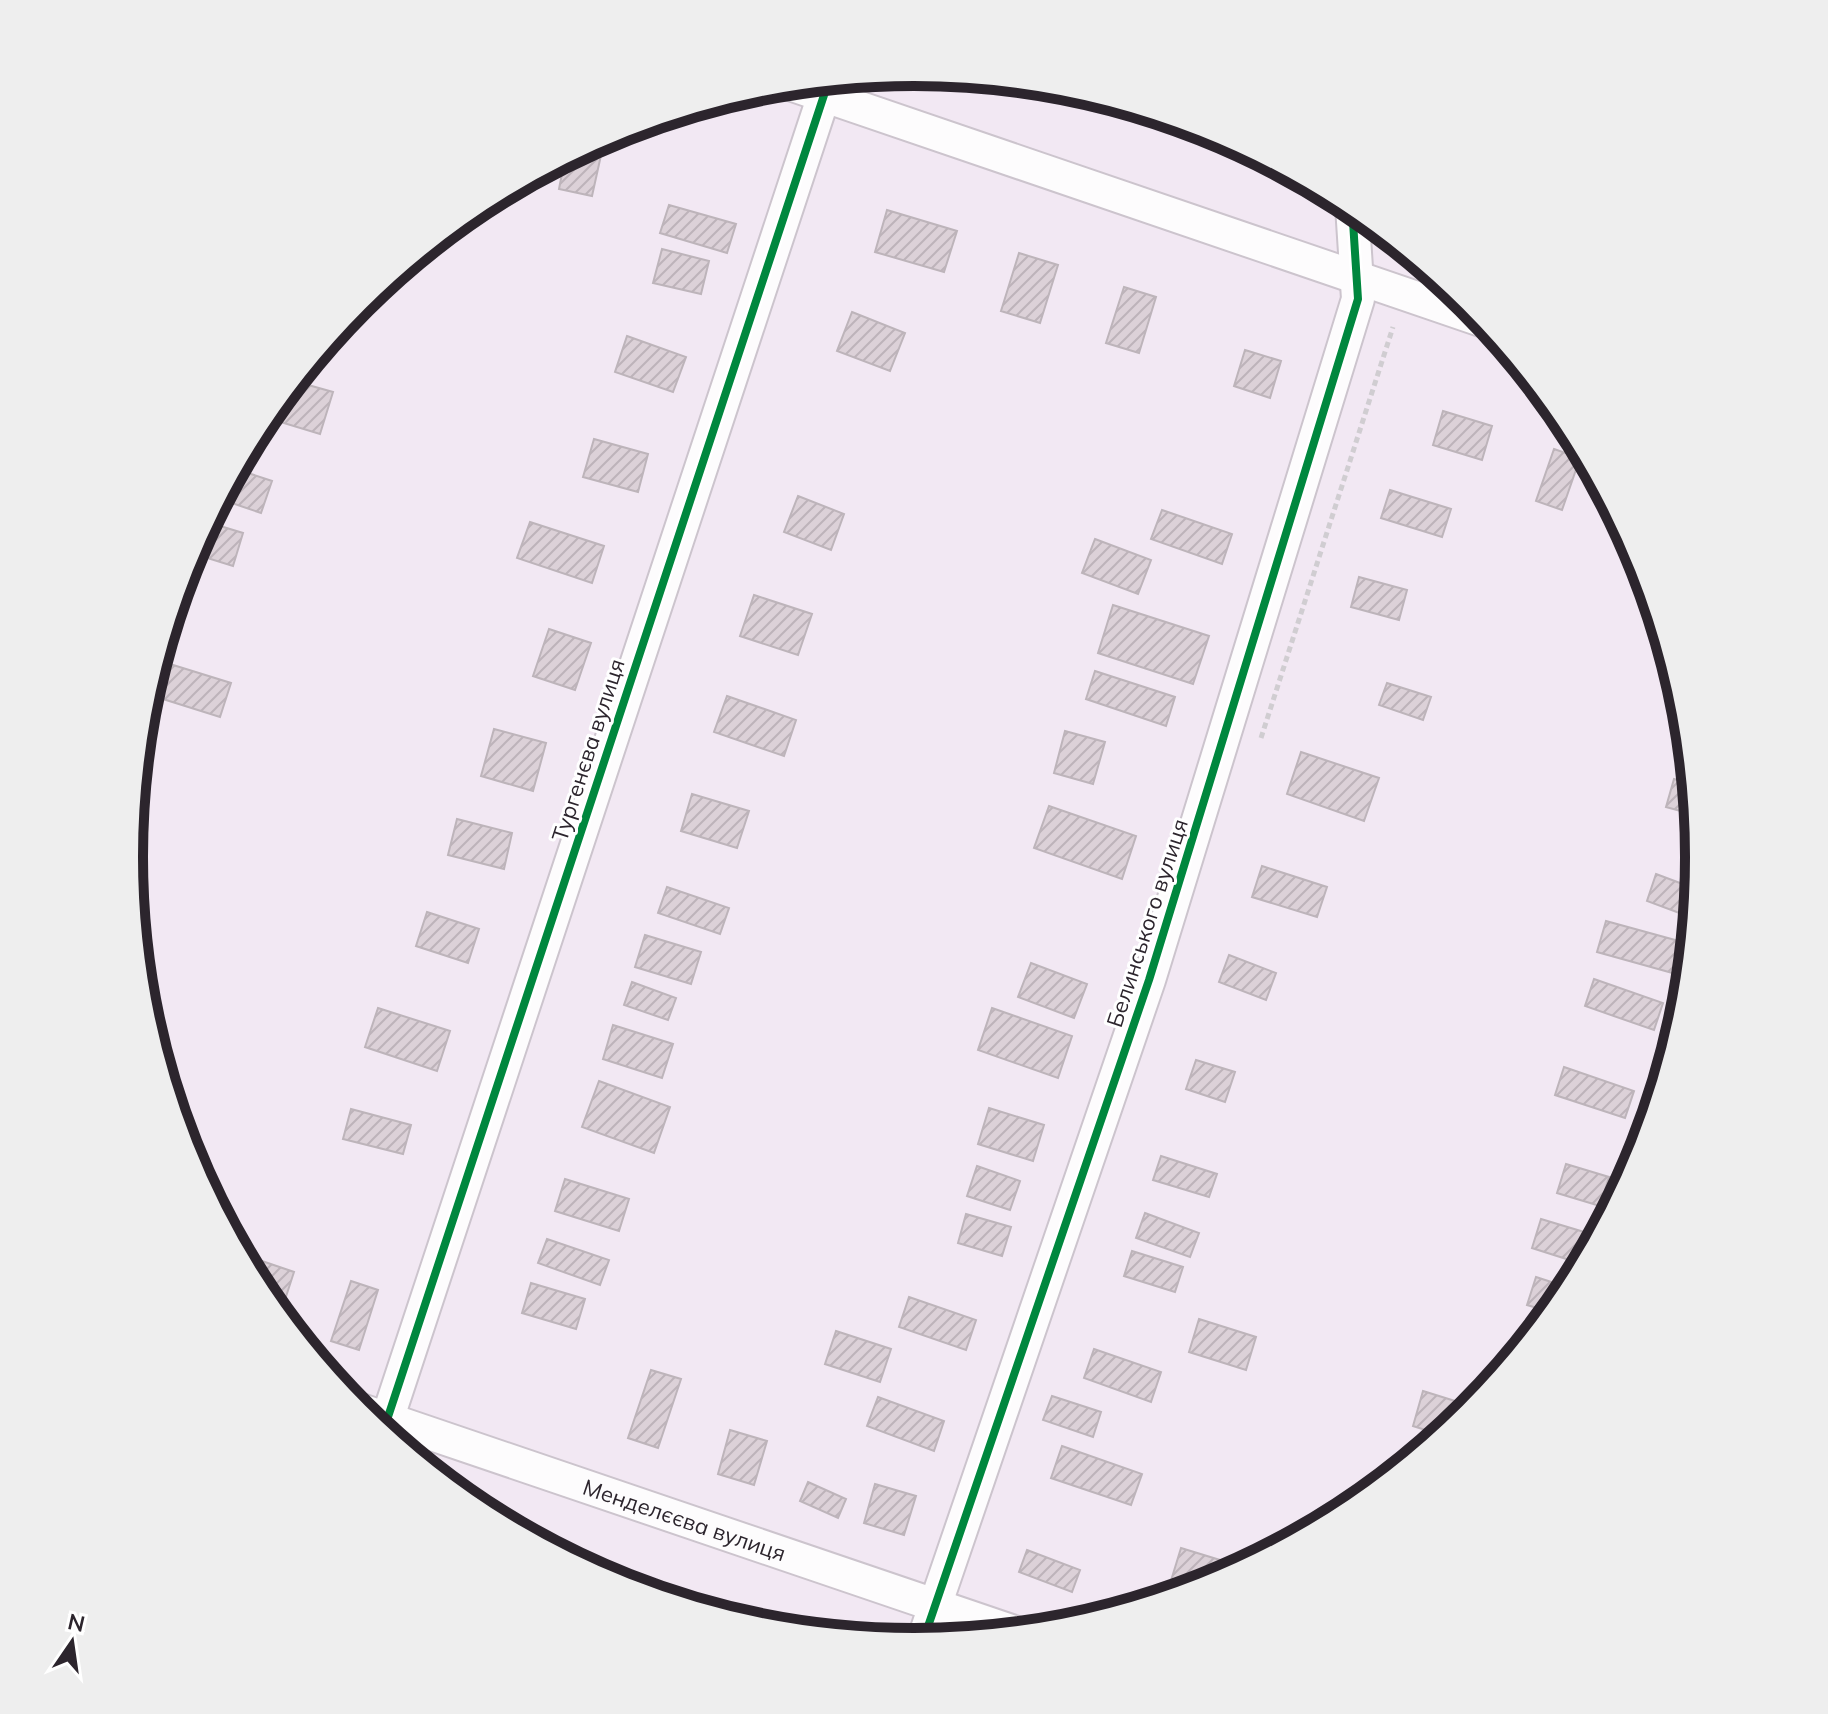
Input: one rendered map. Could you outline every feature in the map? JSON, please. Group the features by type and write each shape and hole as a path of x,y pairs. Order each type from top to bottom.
{"street":[{"path":"836,91 1460,313"},
{"name":"Тургенєва вулиця","path":"387,1419 824,92"},
{"name":"Белинського вулиця","path":"928,1627 1149,980 1358,299 1353,224"},
{"name":"Менделєєва вулиця","path":"398,1429 990,1623"}],"building":[{"path":"601,153 592,196 559,189 562,172"},
{"path":"669,205 736,224 727,253 660,233"},
{"path":"887,210 957,231 944,272 875,252"},
{"path":"662,249 709,261 701,294 653,283"},
{"path":"1019,253 1058,265 1040,323 1001,311"},
{"path":"1124,287 1156,297 1139,353 1106,343"},
{"path":"852,312 905,333 890,371 837,351"},
{"path":"627,336 686,357 673,392 615,372"},
{"path":"1245,350 1281,361 1270,398 1234,386"},
{"path":"305,384 333,392 320,434 278,421"},
{"path":"1443,411 1492,426 1482,460 1433,445"},
{"path":"594,439 648,454 638,492 583,477"},
{"path":"1554,449 1571,455 1578,465 1562,510 1536,501"},
{"path":"245,472 272,481 261,513 230,502"},
{"path":"1390,490 1451,509 1442,537 1381,518"},
{"path":"798,496 844,514 831,550 784,532"},
{"path":"1162,510 1232,534 1222,564 1151,539"},
{"path":"530,522 604,546 592,583 517,558"},
{"path":"219,526 243,533 233,566 204,557"},
{"path":"1095,539 1151,560 1138,594 1082,573"},
{"path":"1359,577 1407,590 1399,620 1351,607"},
{"path":"754,595 812,614 798,655 740,636"},
{"path":"1113,605 1209,636 1193,684 1098,653"},
{"path":"549,629 591,643 575,690 533,676"},
{"path":"168,663 231,683 220,717 160,698"},
{"path":"1095,671 1175,697 1166,726 1086,699"},
{"path":"1387,683 1431,697 1423,720 1379,705"},
{"path":"727,696 796,720 784,756 714,732"},
{"path":"494,729 546,743 533,791 481,776"},
{"path":"1065,731 1105,742 1093,784 1054,773"},
{"path":"1301,752 1379,778 1364,821 1287,794"},
{"path":"1674,779 1680,781 1683,812 1666,807"},
{"path":"692,794 749,811 737,848 681,831"},
{"path":"1049,806 1136,836 1122,879 1034,848"},
{"path":"457,819 512,833 504,869 448,855"},
{"path":"1262,866 1327,887 1317,917 1252,897"},
{"path":"1656,874 1684,884 1682,914 1647,901"},
{"path":"667,887 729,908 720,934 658,913"},
{"path":"427,912 479,929 468,963 416,946"},
{"path":"1606,921 1680,941 1675,974 1597,952"},
{"path":"645,935 701,952 691,984 635,967"},
{"path":"1229,955 1276,973 1266,1000 1219,982"},
{"path":"1031,963 1087,984 1074,1018 1018,997"},
{"path":"1594,979 1663,1003 1654,1030 1585,1006"},
{"path":"632,982 676,998 668,1020 624,1005"},
{"path":"378,1008 450,1031 437,1071 365,1047"},
{"path":"992,1008 1072,1036 1058,1078 978,1050"},
{"path":"613,1025 673,1044 662,1078 603,1059"},
{"path":"1196,1060 1235,1072 1225,1102 1186,1089"},
{"path":"1564,1067 1634,1091 1625,1118 1555,1095"},
{"path":"599,1081 670,1107 654,1153 582,1127"},
{"path":"989,1108 1044,1125 1033,1161 978,1144"},
{"path":"351,1109 411,1125 403,1154 343,1139"},
{"path":"1161,1156 1217,1174 1209,1197 1153,1180"},
{"path":"1566,1164 1609,1177 1600,1206 1557,1193"},
{"path":"977,1166 1020,1181 1010,1210 967,1196"},
{"path":"565,1179 629,1199 619,1231 555,1211"},
{"path":"1145,1213 1199,1233 1190,1257 1136,1238"},
{"path":"966,1214 1011,1227 1002,1256 958,1243"},
{"path":"1541,1219 1587,1233 1571,1260 1532,1248"},
{"path":"547,1239 609,1260 600,1285 538,1263"},
{"path":"1132,1251 1183,1267 1175,1292 1124,1276"},
{"path":"258,1262 294,1272 284,1301 273,1285"},
{"path":"1536,1277 1556,1283 1538,1308 1527,1305"},
{"path":"351,1281 378,1290 359,1350 331,1341"},
{"path":"531,1283 585,1299 576,1329 522,1313"},
{"path":"909,1297 976,1320 966,1350 899,1327"},
{"path":"1199,1319 1256,1337 1246,1370 1189,1352"},
{"path":"836,1331 891,1349 880,1382 825,1364"},
{"path":"1094,1349 1161,1372 1151,1402 1084,1378"},
{"path":"651,1370 681,1379 658,1448 628,1438"},
{"path":"1423,1391 1459,1402 1428,1431 1413,1426"},
{"path":"1052,1396 1101,1412 1093,1437 1043,1420"},
{"path":"878,1397 944,1421 934,1451 867,1426"},
{"path":"730,1430 767,1441 754,1485 718,1474"},
{"path":"1062,1446 1142,1474 1131,1505 1051,1478"},
{"path":"808,1482 846,1499 838,1518 800,1501"},
{"path":"875,1484 916,1496 904,1535 864,1523"},
{"path":"1181,1548 1225,1562 1209,1569 1170,1584"},
{"path":"1027,1550 1080,1570 1072,1592 1019,1572"}],"cycle path":[{"path":"387,1419 825,92"},
{"path":"928,1627 1149,980 1358,299 1353,224"}]}
